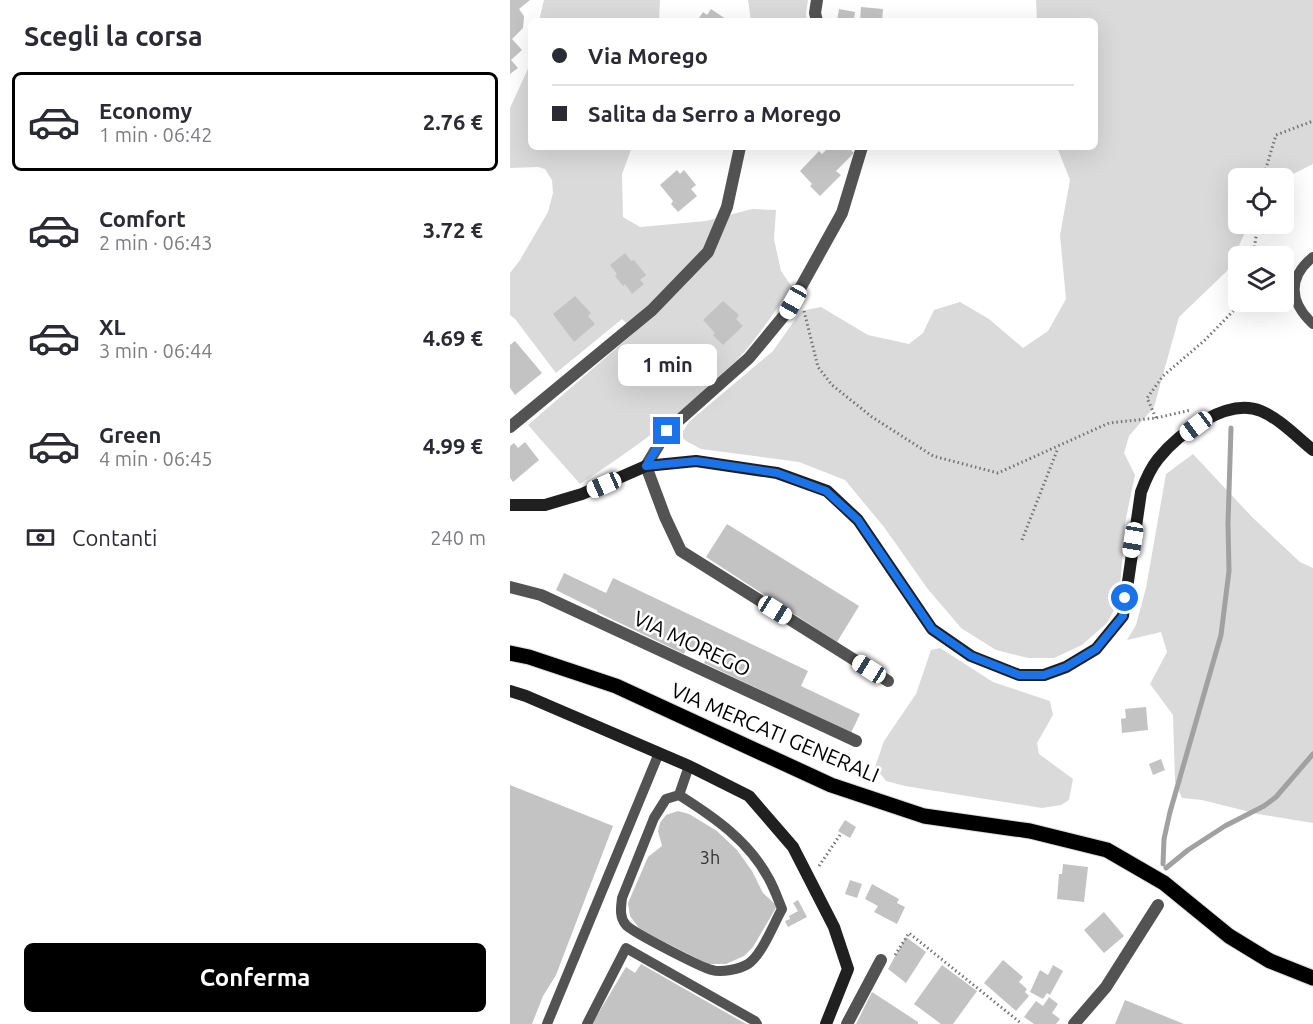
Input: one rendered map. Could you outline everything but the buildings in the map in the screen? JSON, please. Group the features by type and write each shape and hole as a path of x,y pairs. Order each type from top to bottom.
{"main road":[{"name":"VIA MERCATI GENERALI","path":"510,653 529,657 616,686 831,785 851,792 924,816 1030,831 1107,850 1164,883 1230,936 1270,961 1313,978"}],"street":[{"path":"816,18 817,0"},
{"path":"510,427 652,310 708,252 727,207 739,150"},
{"path":"646,466 667,431 749,358 787,312 842,213 861,150"},
{"path":"510,505 545,505 582,494 646,466 696,461 777,473 826,491 858,520 932,629 971,656 1019,675 1044,675 1066,667 1096,649 1123,616 1141,492 1148,474 1158,459 1183,436 1229,409 1250,408 1273,417 1313,450"},
{"path":"646,466 665,517 681,551 888,681"},
{"name":"VIA MOREGO","path":"510,587 541,595 856,741"},
{"path":"510,691 689,766 749,796 793,848 834,927 848,969 826,1024"},
{"path":"1074,1024 1106,987 1158,905"},
{"path":"847,1024 879,964"}],"lane":[{"path":"1313,257 1297,274 1294,290 1298,304 1313,324"},
{"path":"547,1024 659,753"},
{"path":"679,795 714,816 743,842 769,878 783,909 759,952 748,963 729,970 713,971 638,933 625,924 620,911 622,898 654,818 666,800 679,795 689,766"},
{"path":"587,1024 626,948 757,1024"}],"path":[{"path":"1266,168 1276,135 1313,121"},
{"path":"799,291 818,367 832,385 872,417 933,456 998,473 1110,423 1156,418 1196,409"},
{"path":"1156,418 1148,398 1163,376 1205,340 1232,312"},
{"path":"1022,540 1059,447"},
{"path":"811,882 840,835"},
{"path":"879,964 884,972 909,933 1022,1024"}],"shaded area":[{"path":"544,0 660,0 659,18 540,18"},
{"path":"748,0 808,0 807,18 751,18"},
{"path":"1036,0 1313,0 1313,164 1294,174 1294,168 1228,168 1228,234 1244,234 1239,246 1228,246 1227,271 1179,317 1154,407 1129,436 1124,453 1135,475 1125,523 1119,601 1107,623 1082,645 1054,658 1028,658 996,650 961,628 927,588 884,527 845,480 799,462 701,449 680,435 690,421 773,351 801,311 821,307 868,335 909,344 923,333 934,310 960,302 989,319 1023,348 1048,331 1066,299 1060,235 1070,180 1058,150 1098,150 1098,18 1037,18"},
{"path":"528,69 528,150 631,150 622,174 623,217 640,227 706,221 752,209 776,210 774,239 781,271 792,287 752,343 700,395 661,427 580,484 528,425 635,332 622,319 556,373 510,315 510,273 548,212 553,193 552,180 545,169 510,168 510,108"},
{"path":"1193,454 1253,518 1300,562 1313,568 1313,823 1182,798 1175,782 1173,715 1150,684 1167,652 1161,632 1127,640 1136,625 1146,588 1166,474"},
{"path":"940,648 993,682 1050,701 1053,715 1037,743 1039,754 1073,779 1069,800 1061,805 1042,808 886,781 875,767 884,741 916,694 931,650"}],"waterway":[{"path":"1163,864 1164,839 1170,812 1221,635 1229,571 1231,428"},
{"path":"1166,868 1188,850 1225,826 1264,806 1276,797 1313,754"}],"route":[{"path":"667,431 646,466 696,461 777,473 826,491 858,520 932,629 971,656 1019,675 1044,675 1066,667 1096,649 1123,616 1125,598"}]}
